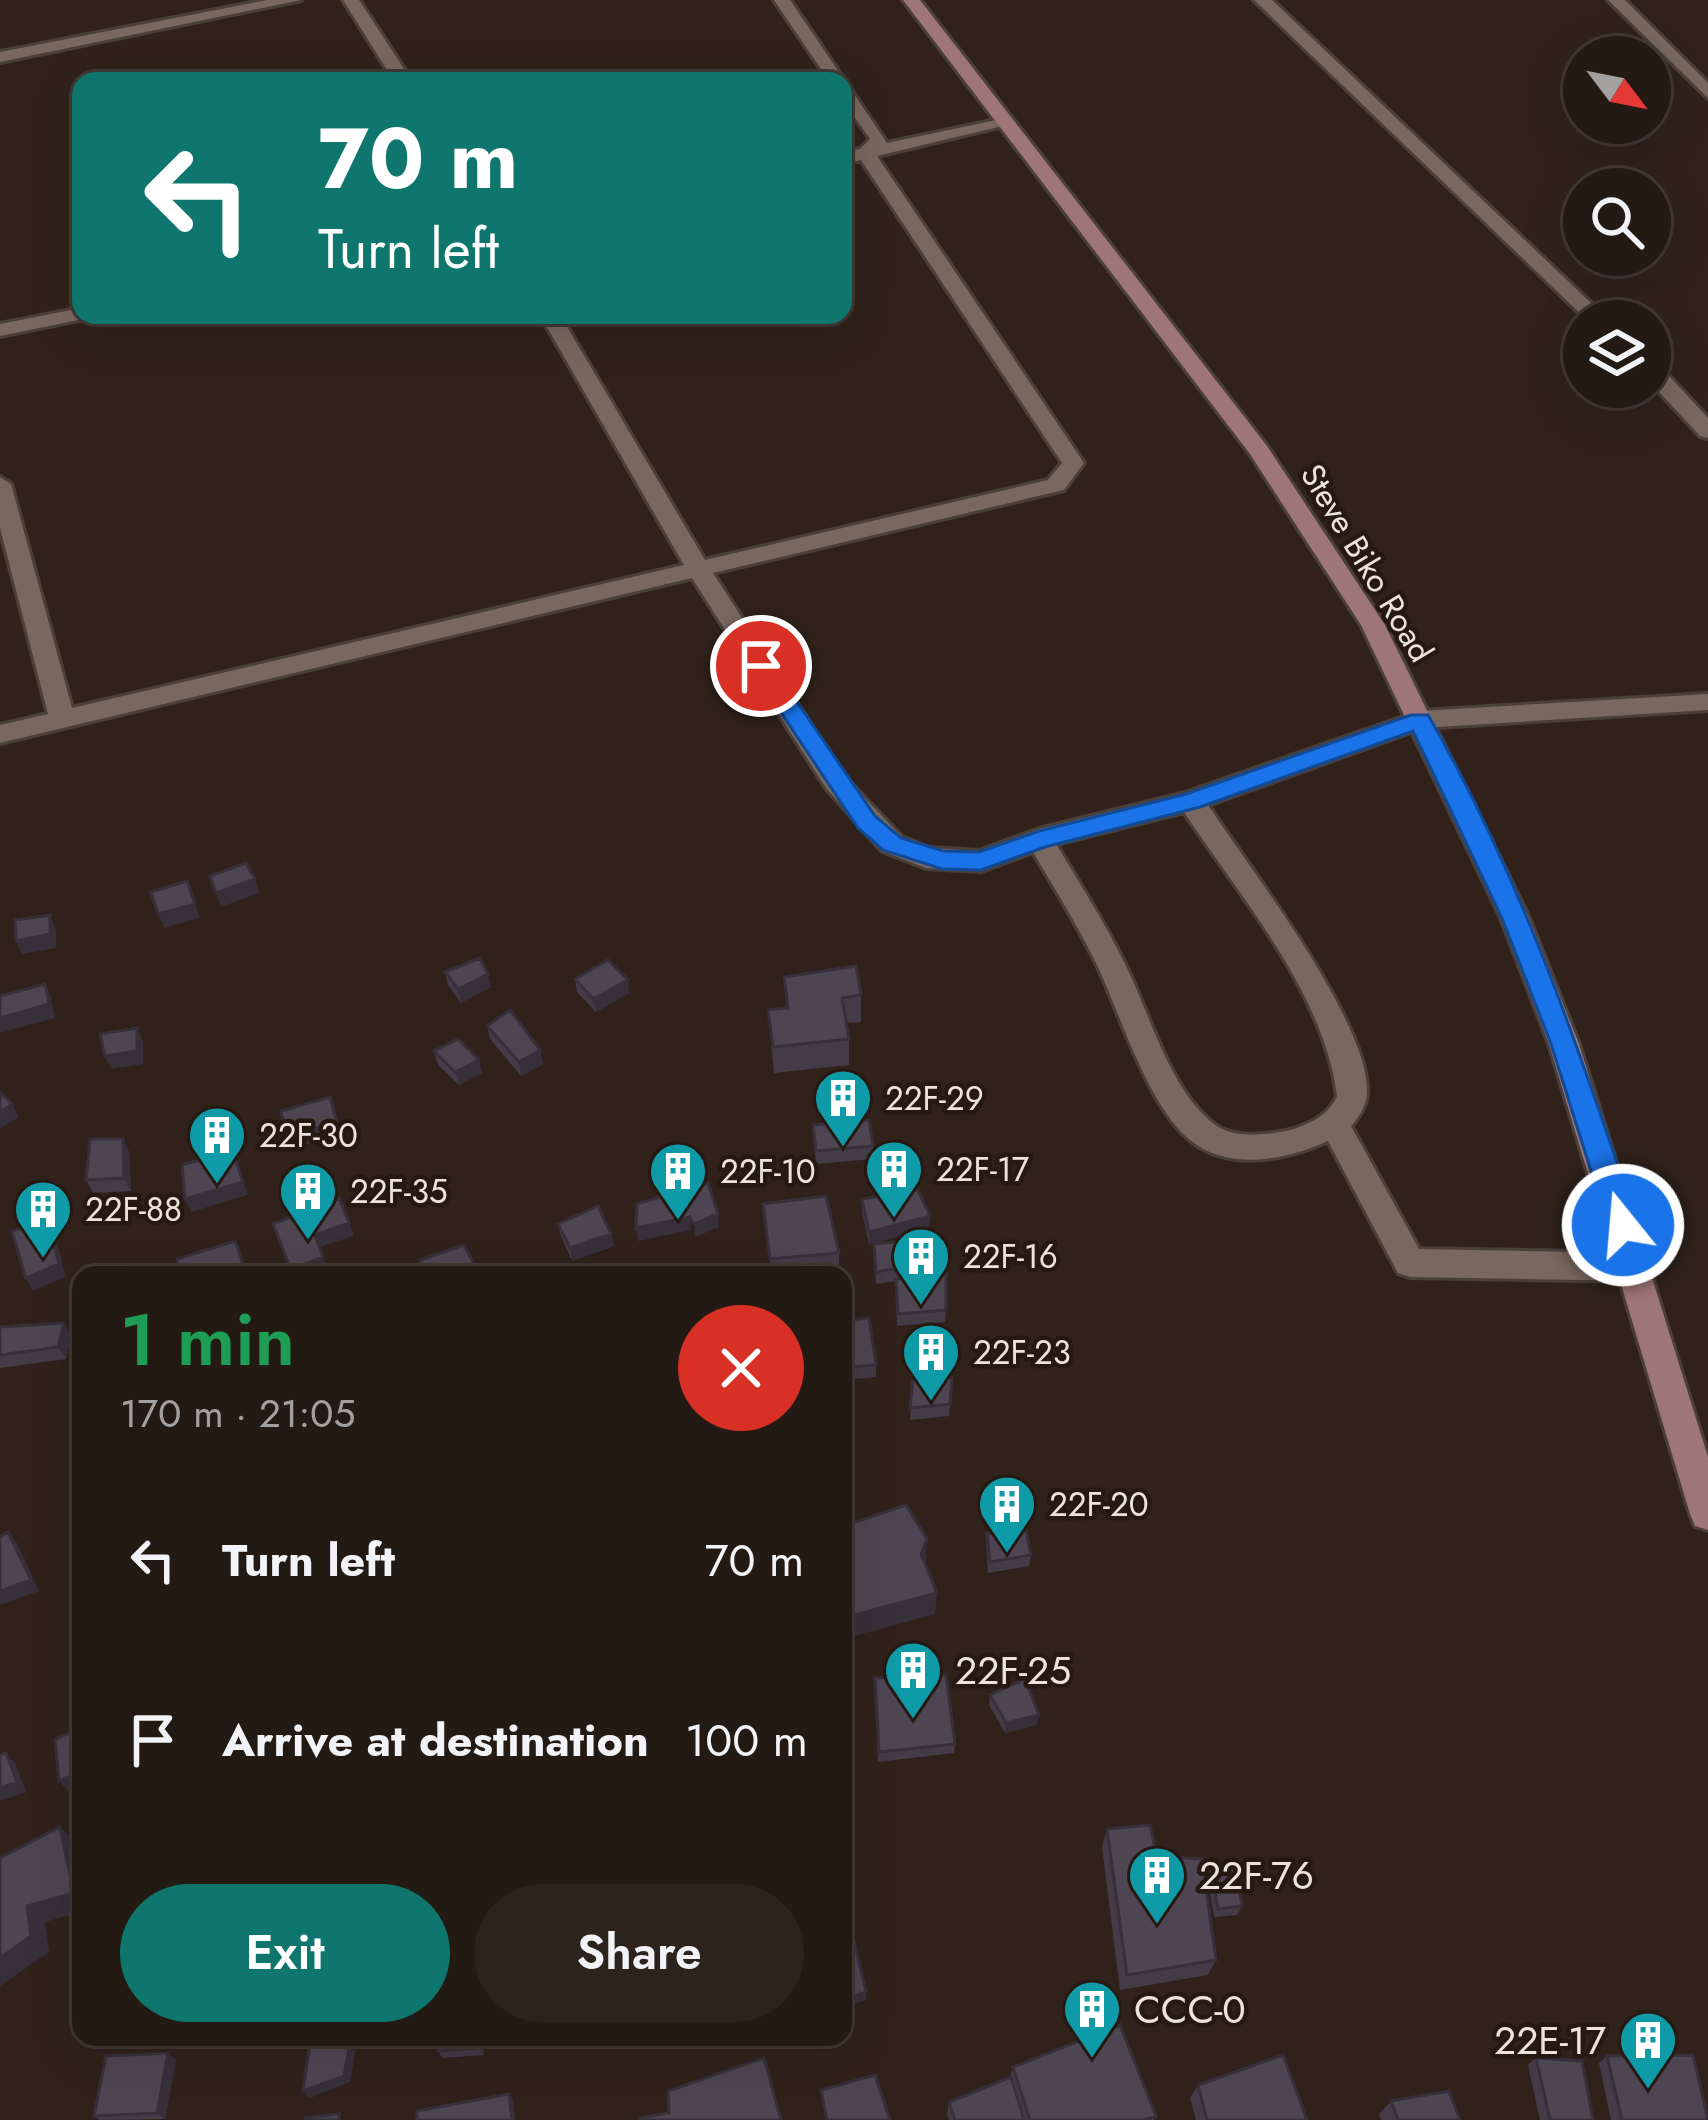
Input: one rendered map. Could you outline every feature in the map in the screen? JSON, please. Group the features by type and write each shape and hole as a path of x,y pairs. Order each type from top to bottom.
{"street":[{"name":"Steve Biko Road","path":"911,0 1307,517 1373,625 1515,918 1564,1044 1708,1514"}],"lane":[{"path":"0,57 293,0"},
{"path":"351,0 398,72"},
{"path":"782,0 833,72"},
{"path":"1262,0 1578,300"},
{"path":"1616,0 1708,93"},
{"path":"852,100 880,140 855,156"},
{"path":"855,156 1006,124"},
{"path":"0,734 1056,485 1072,463 855,156"},
{"path":"0,330 72,316"},
{"path":"555,324 699,571 836,782 892,844 926,858 981,861 1039,839 1191,801 1420,720 1708,702"},
{"path":"1671,391 1708,430"},
{"path":"0,484 62,718"},
{"path":"1039,839 1200,1131 1217,1143 1262,1151 1334,1124 1346,1114 1353,1092 1320,1003 1191,801"},
{"path":"1334,1124 1410,1263 1636,1267"}],"building":[{"path":"246,863 255,879 216,893 210,876"},
{"path":"187,881 195,904 158,914 151,892"},
{"path":"50,915 50,934 16,941 15,920"},
{"path":"480,958 488,974 458,989 445,972"},
{"path":"608,960 628,980 593,999 575,979"},
{"path":"856,966 861,995 842,998 849,1039 773,1047 768,1010 788,1008 784,977"},
{"path":"45,984 49,1004 0,1018 0,996"},
{"path":"510,1010 540,1050 519,1062 487,1026"},
{"path":"137,1028 137,1051 105,1056 100,1034"},
{"path":"458,1039 479,1060 455,1072 434,1051"},
{"path":"0,1092 12,1104 0,1112"},
{"path":"330,1097 337,1123 287,1135 281,1111"},
{"path":"869,1120 873,1146 816,1151 813,1125"},
{"path":"90,1139 123,1139 124,1178 86,1180"},
{"path":"233,1151 243,1182 185,1199 182,1165"},
{"path":"708,1183 718,1214 694,1224 690,1217 636,1228 637,1204"},
{"path":"918,1190 930,1216 869,1232 862,1199"},
{"path":"826,1196 839,1253 770,1259 763,1204"},
{"name":"22F-35","path":"339,1198 349,1223 315,1235 323,1257 301,1266 289,1266 273,1224"},
{"path":"598,1206 611,1234 570,1248 558,1224"},
{"name":"22F-88","path":"47,1220 59,1264 26,1278 12,1231"},
{"path":"235,1241 244,1266 179,1266 177,1259"},
{"path":"905,1241 911,1266 876,1272 874,1244"},
{"path":"464,1245 474,1264 422,1266 420,1260"},
{"name":"22F-16","path":"946,1274 946,1310 898,1314 896,1279"},
{"path":"869,1318 876,1365 852,1367 852,1320"},
{"path":"64,1323 58,1347 0,1355 0,1327"},
{"path":"952,1377 950,1404 910,1408 913,1378"},
{"path":"906,1505 927,1539 921,1554 937,1593 852,1616 852,1523"},
{"path":"1025,1525 1031,1555 990,1562 987,1534"},
{"path":"8,1532 31,1580 0,1591 0,1537"},
{"name":"22F-25","path":"946,1675 955,1744 879,1752 875,1678"},
{"path":"1025,1679 1039,1715 1006,1723 990,1695"},
{"path":"72,1732 72,1775 59,1781 55,1739"},
{"path":"6,1753 17,1782 0,1788 0,1755"},
{"name":"22F-76","path":"1150,1825 1157,1856 1202,1859 1216,1960 1127,1975 1107,1829"},
{"path":"60,1827 72,1894 27,1906 31,1936 0,1958 0,1858"},
{"path":"1234,1864 1242,1906 1218,1909 1211,1866"},
{"path":"852,1932 866,1992 852,1997"},
{"name":"CCC-0","path":"1120,2025 1156,2116 1144,2120 1030,2120 1013,2067"},
{"path":"310,2046 349,2046 344,2076 303,2091"},
{"path":"438,2046 479,2046 479,2048 438,2051"},
{"path":"168,2053 157,2113 94,2116 106,2056"},
{"path":"1283,2055 1307,2120 1207,2120 1198,2085"},
{"name":"22E-17","path":"1693,2055 1708,2120 1622,2120 1607,2056"},
{"path":"764,2058 781,2120 640,2120 669,2113 668,2091"},
{"path":"1536,2058 1582,2061 1593,2120 1550,2120"},
{"path":"875,2075 890,2120 827,2120 821,2090"},
{"path":"1011,2077 1024,2120 955,2120 949,2102"},
{"path":"1449,2091 1460,2120 1398,2120 1391,2101"},
{"path":"509,2094 512,2120 417,2120 417,2111"},
{"path":"339,2114 339,2120 305,2120 305,2118"}],"place":[{"name":"22F-29","path":"843,1149"},
{"name":"22F-30","path":"217,1186"},
{"name":"22F-17","path":"894,1220"},
{"name":"22F-10","path":"678,1222"},
{"name":"22F-35","path":"308,1242"},
{"name":"22F-88","path":"43,1260"},
{"name":"22F-16","path":"921,1307"},
{"name":"22F-23","path":"931,1403"},
{"name":"22F-20","path":"1007,1555"},
{"name":"22F-25","path":"913,1721"},
{"name":"22F-76","path":"1157,1926"},
{"name":"CCC-0","path":"1092,2060"},
{"name":"22E-17","path":"1648,2091"}],"route":[{"path":"761,666 867,822 892,844 942,860 981,861 1039,839 1191,801 1420,720 1515,918 1564,1044 1623,1225"}]}
